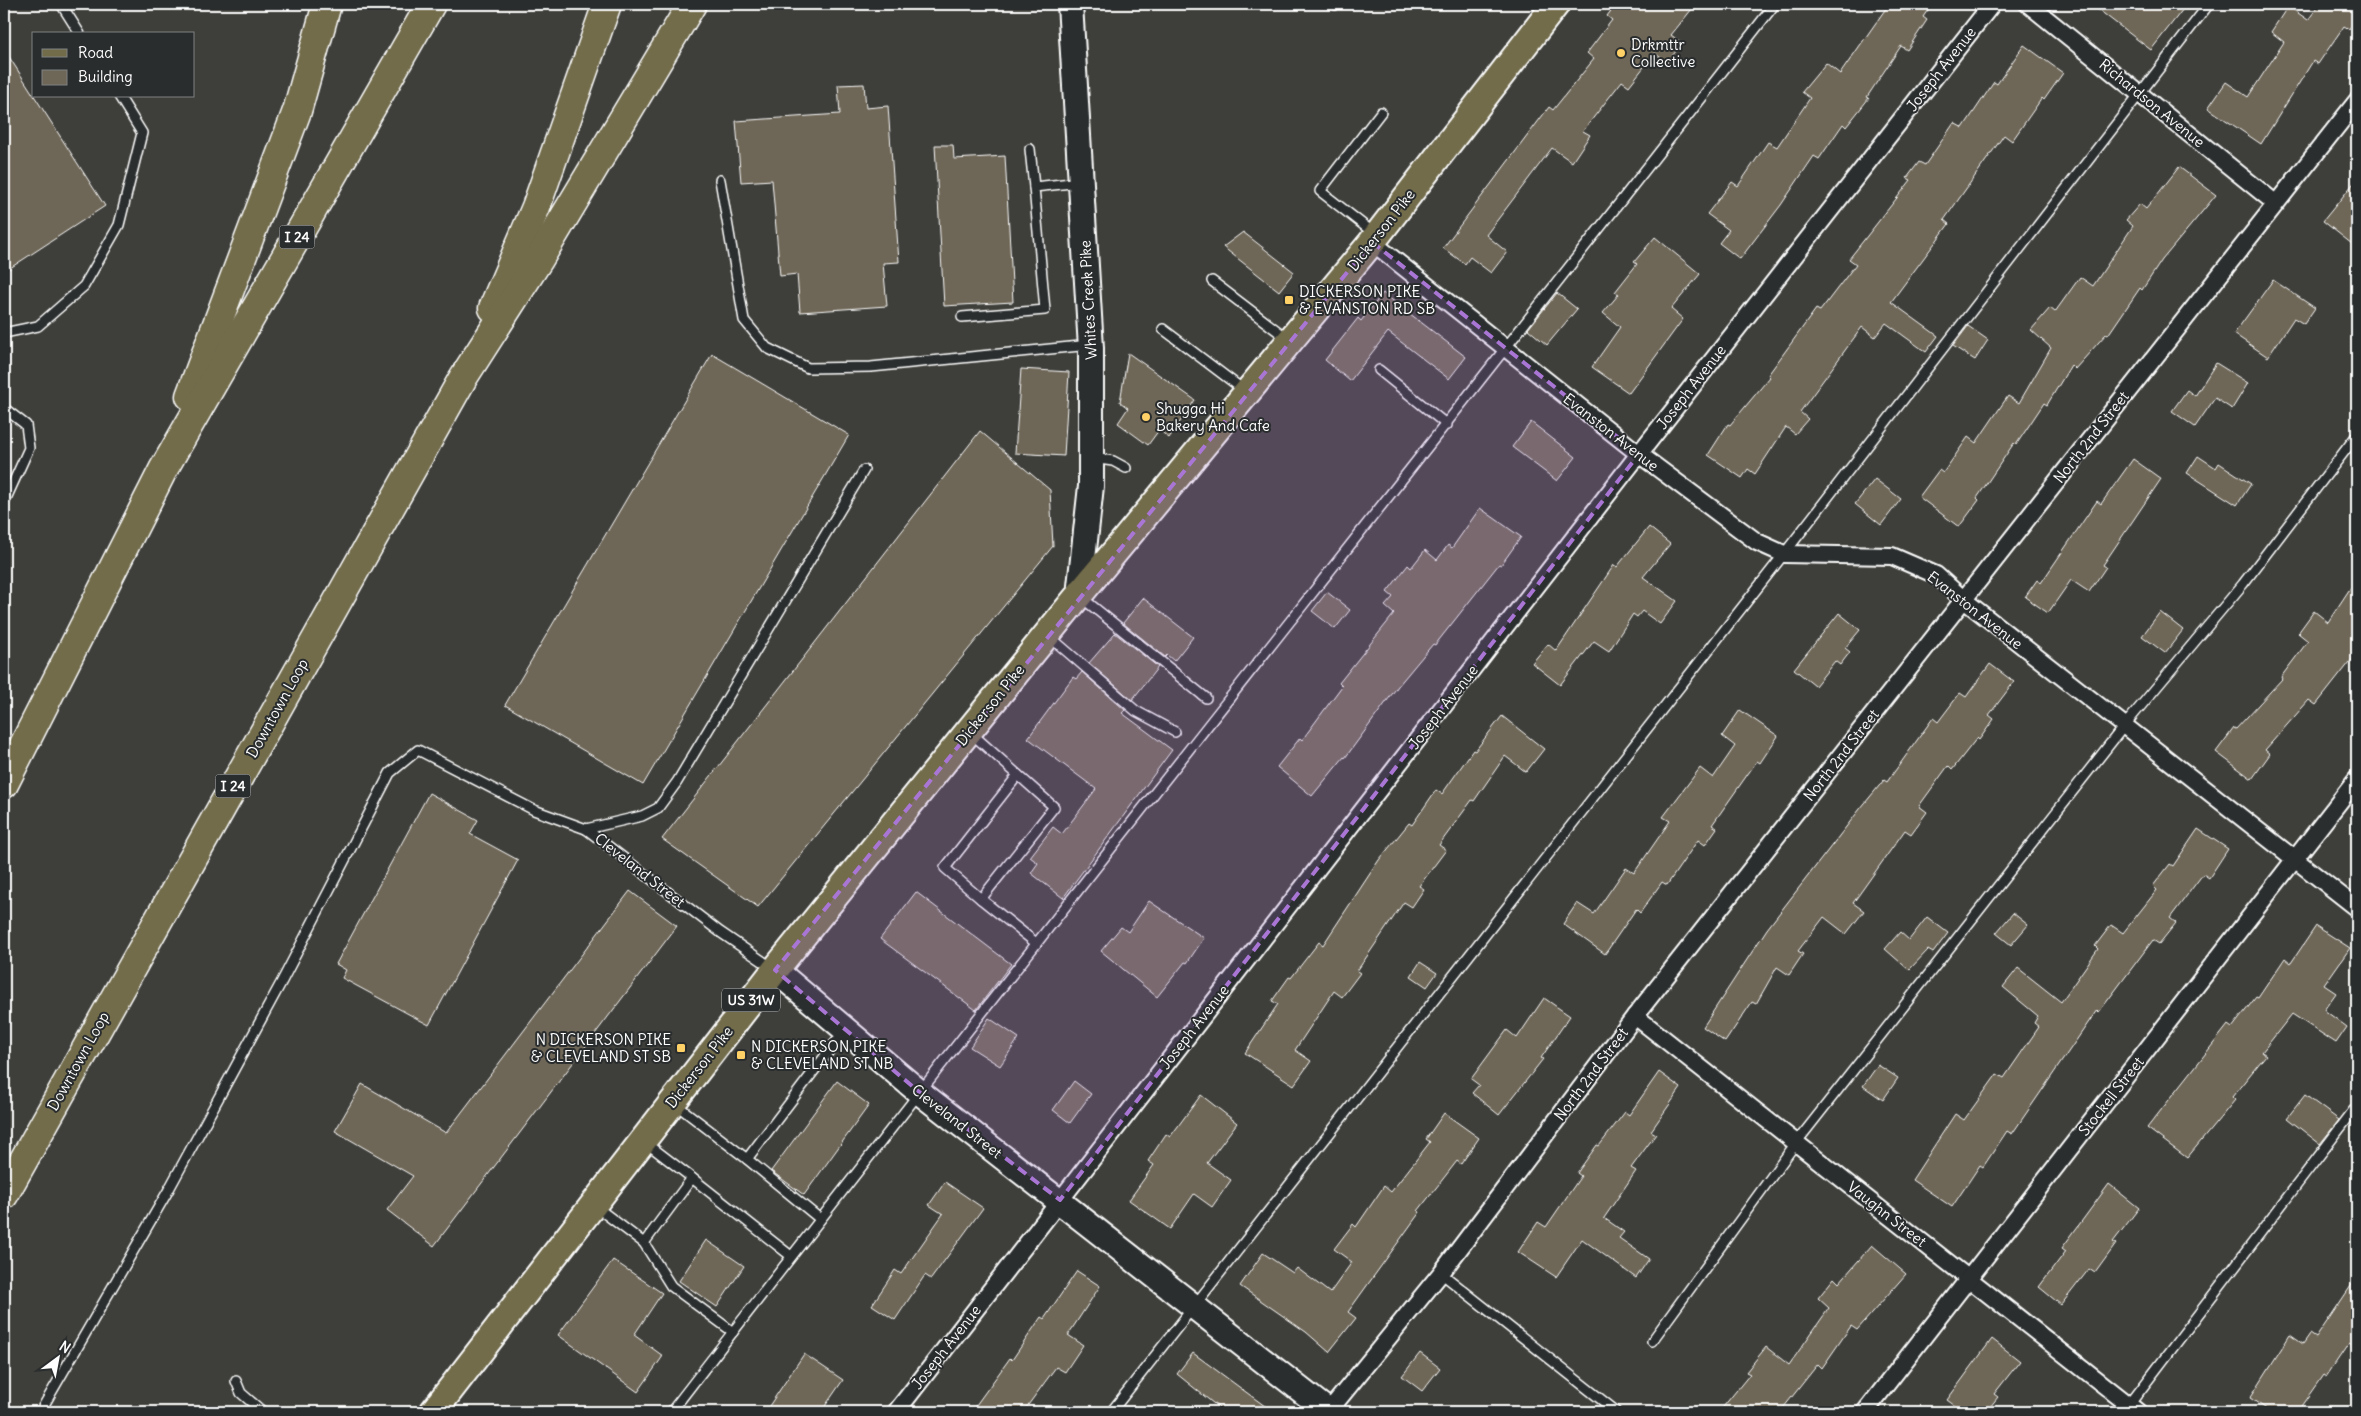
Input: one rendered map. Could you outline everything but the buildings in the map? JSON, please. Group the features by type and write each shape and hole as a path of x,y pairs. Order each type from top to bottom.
{"highway":[{"path":"163,470 297,111 327,4"},
{"name":"I 24","path":"4,784 163,470 431,4"},
{"path":"463,378 536,207 607,4"},
{"name":"I 24","path":"463,378 538,262 692,4"},
{"name":"Downtown Loop","path":"4,1195 463,378"}],"main road":[{"name":"Whites Creek Pike","path":"1070,4 1091,344 1091,486 1078,595"},
{"name":"Dickerson Pike","path":"432,1412 775,970 1078,595 1375,239 1556,4"},
{"name":"Cleveland Street","path":"775,970 918,1091 1060,1200 1329,1412"}],"street":[{"name":"Joseph Avenue","path":"896,1412 1639,454 1992,4"},
{"name":"Richardson Avenue","path":"2028,4 2275,203"},
{"name":"North 2nd Street","path":"1329,1412 1440,1273 1636,1016 2357,101"},
{"name":"Evanston Avenue","path":"1375,239 1506,349 1639,454 1757,542 1784,554 1892,556 1936,575 1964,600 2357,908"},
{"name":"Stockell Street","path":"1865,1412 2357,779"},
{"name":"Vaughn Street","path":"1636,1016 2134,1408"}],"lane":[{"path":"61,4 79,32"},
{"path":"671,1412 918,1091 1447,425 1775,4"},
{"path":"1111,1412 1784,554 2208,4"},
{"path":"4,333 38,326 84,286 119,225 142,133 120,98"},
{"path":"1375,239 1320,190 1381,112"},
{"path":"962,318 1045,310 1030,149"},
{"path":"720,180 744,320 767,348 808,368 872,367 1091,344"},
{"path":"1034,187 1081,182"},
{"path":"1212,282 1290,340"},
{"path":"1163,329 1247,392"},
{"path":"1379,370 1447,425"},
{"path":"4,408 26,425 29,448 4,503"},
{"path":"1652,1341 1796,1143 2124,726 2243,584 2357,435"},
{"path":"1091,458 1113,461 1126,468"},
{"path":"586,829 642,816 658,808 677,782 864,470"},
{"path":"1078,595 1206,698"},
{"path":"1047,634 1136,711 1175,732"},
{"path":"969,731 1054,807 981,899"},
{"name":"Cleveland Street","path":"40,1412 168,1191 277,990 390,773 418,750 534,810 586,829 720,932 775,970"},
{"path":"1018,775 945,868 1036,943"},
{"path":"747,1159 845,1029"},
{"path":"672,1102 747,1159 820,1219"},
{"path":"2134,1408 2357,1106"},
{"path":"643,1140 792,1256"},
{"path":"644,1243 692,1178"},
{"path":"593,1205 644,1243 671,1286 733,1332"},
{"path":"1440,1273 1617,1412"},
{"path":"236,1381 241,1393 263,1412"}],"highlighted area":[{"path":"1372,242 1639,454 1060,1200 918,1091 775,970"}],"place":[{"name":"Drkmttr Collective","path":"1621,53"},
{"name":"DICKERSON PIKE & EVANSTON RD SB","path":"1289,300"},
{"name":"Shugga Hi Bakery And Cafe","path":"1146,417"},
{"name":"N DICKERSON PIKE & CLEVELAND ST SB","path":"681,1048"},
{"name":"N DICKERSON PIKE & CLEVELAND ST NB","path":"741,1055"}]}
